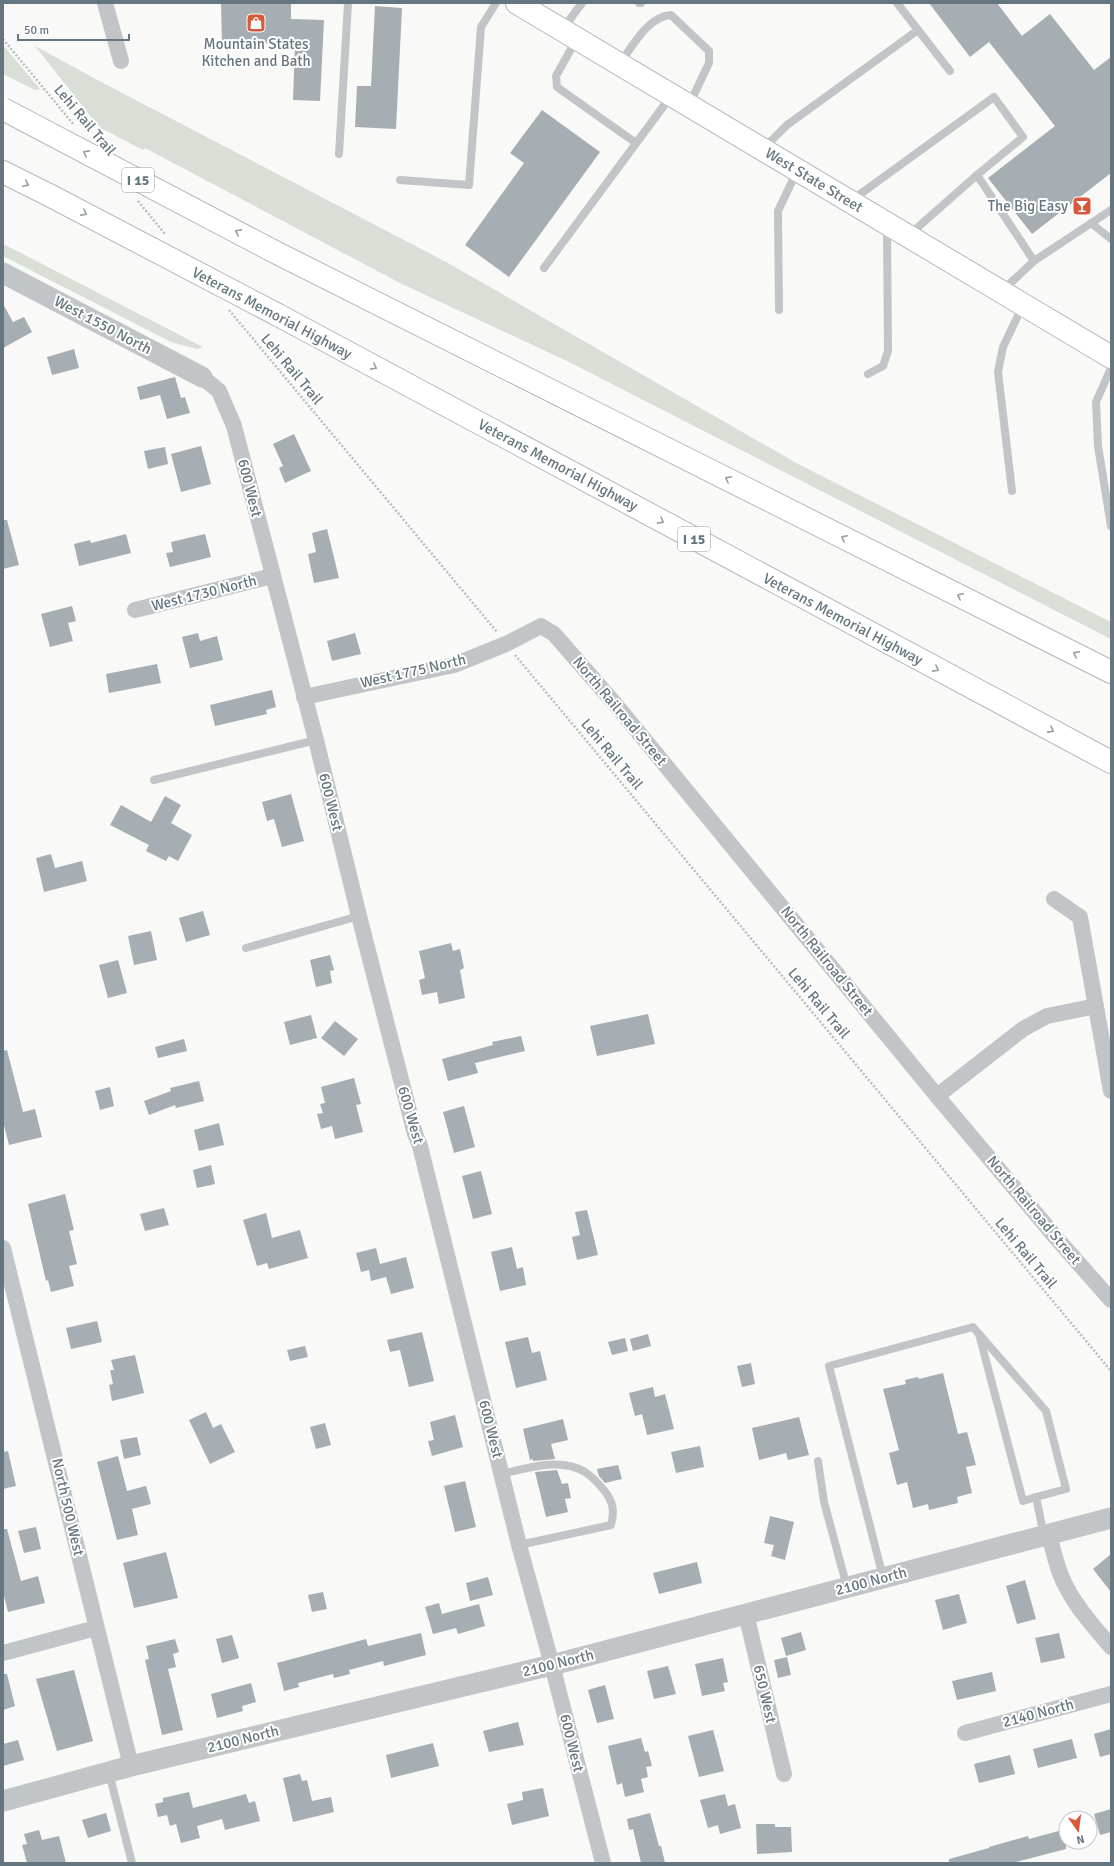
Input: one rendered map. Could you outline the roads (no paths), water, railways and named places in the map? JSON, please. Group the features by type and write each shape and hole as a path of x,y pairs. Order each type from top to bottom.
{"main road":[{"name":"West State Street","path":"517,3 1111,356"},
{"name":"I 15","path":"3,109 273,250 1111,672"},
{"name":"Veterans Memorial Highway","path":"3,172 278,315 1111,762"}],"street":[{"path":"105,3 121,61"},
{"name":"West 1550 North","path":"3,273 202,377"},
{"name":"600 West","path":"202,377 219,391 234,426 316,740 358,916 415,1134 420,1146 519,1545 552,1665 603,1863"},
{"name":"West 1730 North","path":"135,610 272,576"},
{"name":"West 1775 North","path":"304,697 454,665 506,644 541,626"},
{"name":"North Railroad Street","path":"541,626 554,634 616,704 937,1096 1058,1240 1111,1300"},
{"path":"1054,898 1080,917 1111,1091"},
{"path":"937,1096 1023,1029 1047,1016 1096,1006"},
{"name":"North 500 West","path":"3,1248 50,1432 96,1628 132,1766"},
{"name":"2100 North","path":"3,1801 132,1766 552,1665 1111,1518"},
{"path":"1046,1535 1067,1590 1089,1622 1111,1647"},
{"name":"650 West","path":"746,1614 784,1774"},
{"path":"3,1653 96,1628"},
{"name":"2140 North","path":"964,1733 1111,1694"}],"lane":[{"path":"339,154 348,3"},
{"path":"400,180 469,185 481,27 496,3"},
{"path":"582,3 556,76 557,86 636,143"},
{"path":"897,3 950,71"},
{"path":"544,268 636,143 680,100 709,63 709,51 671,15 662,16 645,29 620,64"},
{"path":"762,149 787,125 918,30"},
{"path":"850,202 994,97 1023,137 977,175 908,236"},
{"path":"779,310 778,211 797,170"},
{"path":"977,175 1034,261"},
{"path":"1001,291 1034,261 1111,210"},
{"path":"1092,223 1111,239"},
{"path":"868,374 883,366 888,351 887,224"},
{"path":"1012,491 998,372 1003,347 1024,304"},
{"path":"1111,368 1096,402 1098,446 1111,526"},
{"path":"154,780 316,740"},
{"path":"246,948 358,916"},
{"path":"883,1578 828,1366 973,1327 978,1332 1046,1411 1066,1489 1023,1501 978,1332"},
{"path":"818,1461 824,1502 847,1588"},
{"path":"502,1474 551,1464 570,1467 585,1472 612,1499 614,1515 611,1525 519,1545"},
{"path":"1036,1497 1046,1535"},
{"path":"108,1772 132,1863"}],"place":[{"name":"Mountain States Kitchen and Bath","path":"256,23"},
{"name":"The Big Easy","path":"1082,206"}]}
